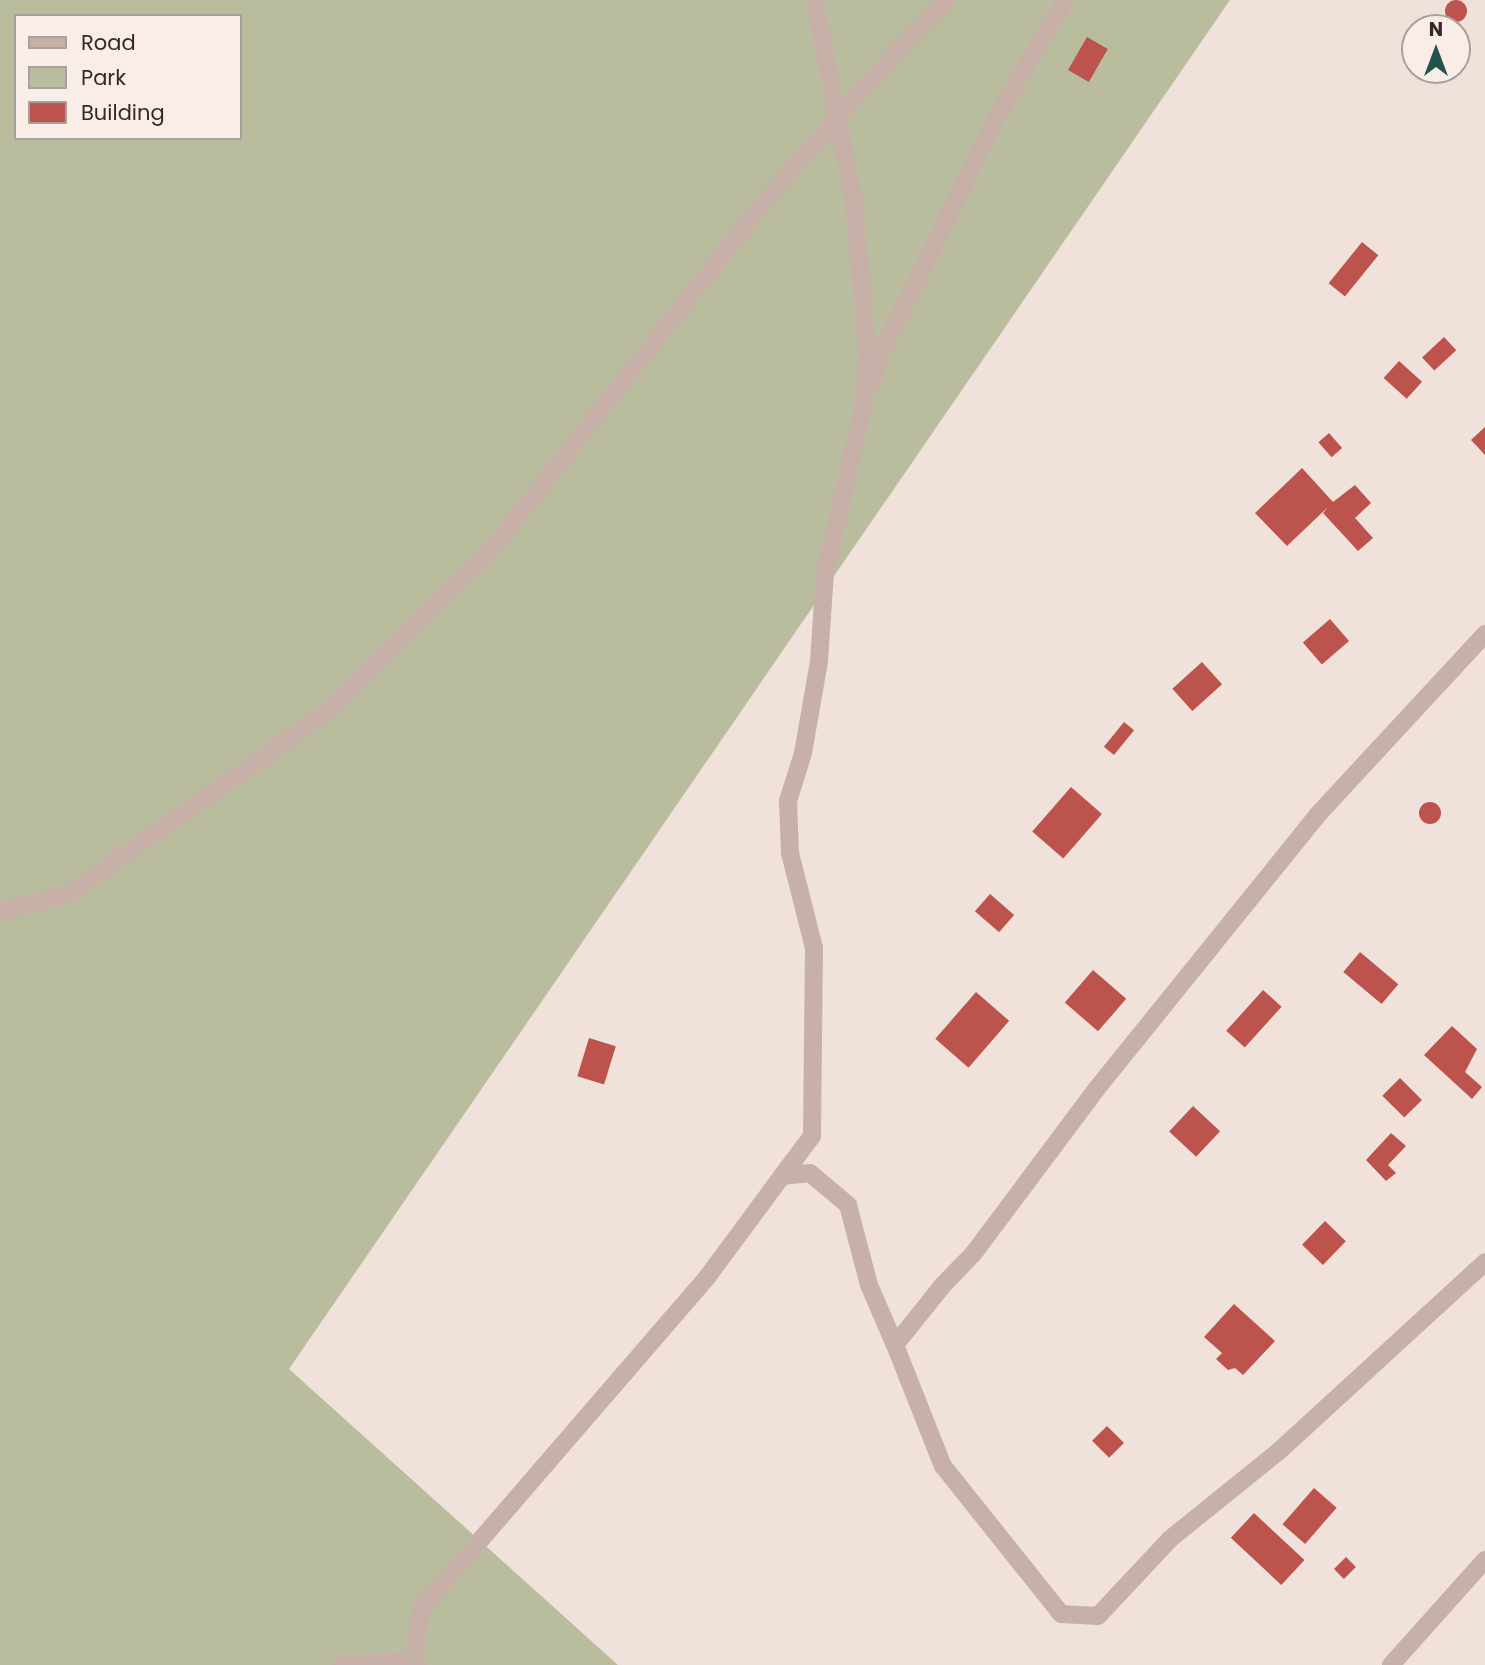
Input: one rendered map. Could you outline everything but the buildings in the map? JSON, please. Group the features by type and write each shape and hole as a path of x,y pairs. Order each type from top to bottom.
{"street":[{"path":"341,1665 417,1662 420,1610 708,1276 812,1136 814,948 790,853 788,801 803,753 819,661 825,574 862,411 868,359 854,205 815,0"},
{"path":"0,912 70,893 323,715 490,552 763,204 837,118 947,0"},
{"path":"862,411 885,345 997,116 1065,0"},
{"path":"895,1345 943,1286 973,1255 1098,1087 1320,811 1485,634"},
{"path":"782,1176 810,1173 848,1205 869,1286 943,1466 1061,1614 1098,1616 1170,1539 1278,1452 1485,1262"},
{"path":"1391,1665 1485,1560"}],"green space":[{"path":"0,0 1230,0 289,1369 618,1665 0,1665"}]}
